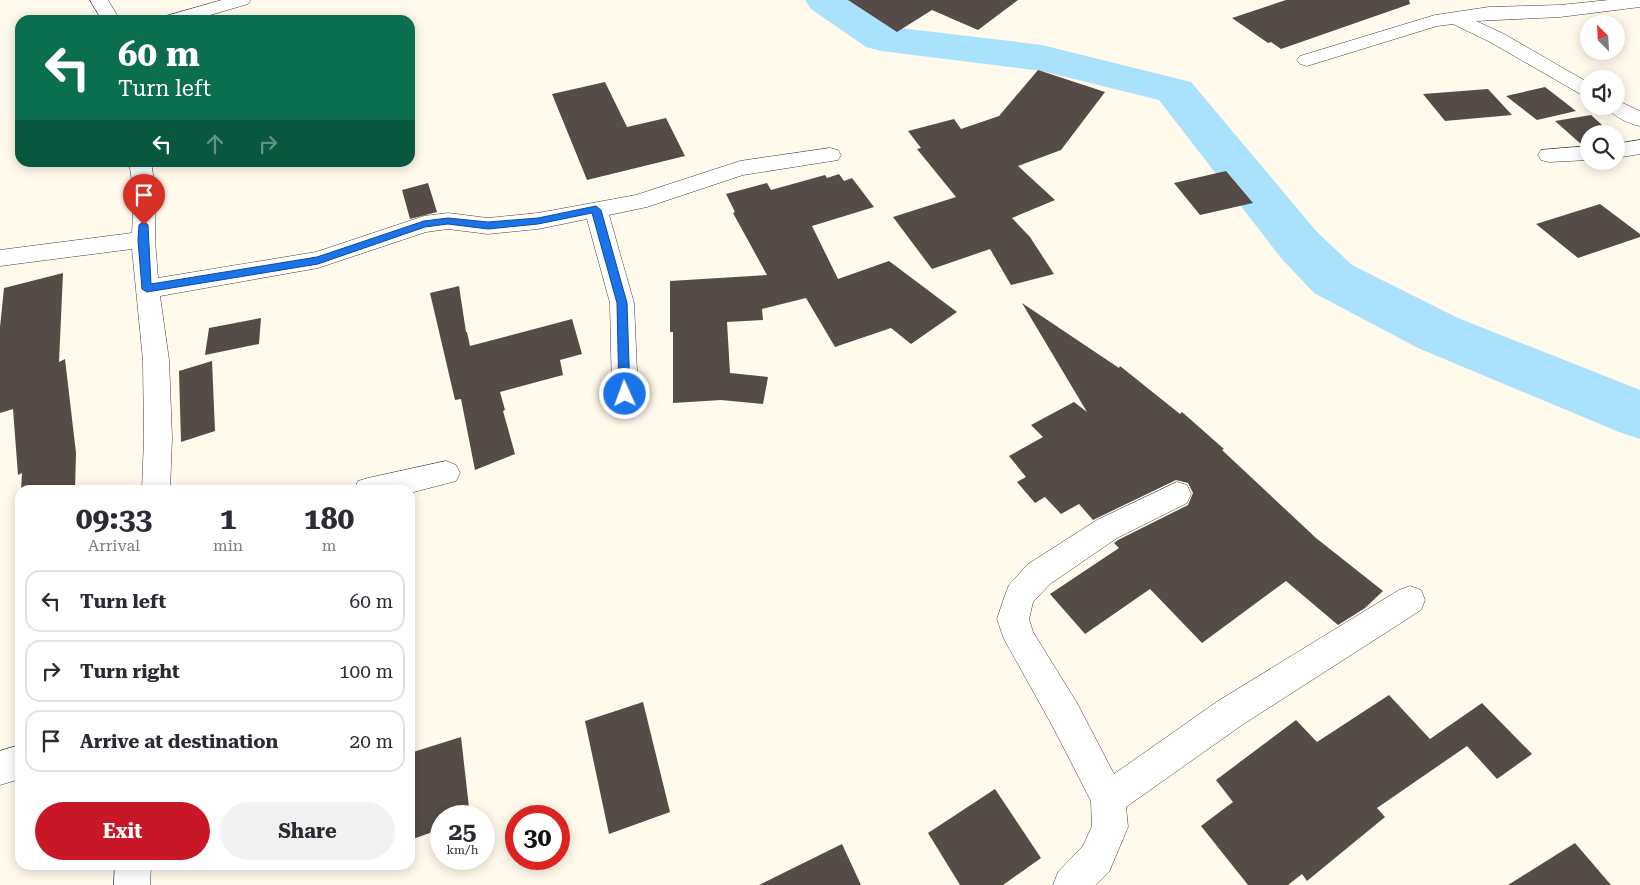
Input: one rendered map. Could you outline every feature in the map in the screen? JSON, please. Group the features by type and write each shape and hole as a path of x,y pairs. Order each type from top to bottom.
{"street":[{"path":"99,0 108,15"},
{"path":"190,15 242,0"},
{"path":"1307,60 1436,21 1489,14 1560,11 1640,2"},
{"path":"1456,18 1497,38 1580,86"},
{"path":"1625,111 1640,120"},
{"path":"1625,150 1640,148"},
{"path":"1549,154 1580,153"},
{"path":"147,289 318,260 424,224 448,221 488,226 538,221 640,202 740,168 830,155"},
{"path":"141,167 145,194 143,240 156,360 158,438 156,485"},
{"path":"596,210 622,303 625,394"},
{"path":"0,258 143,240"},
{"path":"391,485 446,473"},
{"path":"1071,885 1096,859 1110,827 1108,799 1065,715 1020,639 1013,619 1020,595 1039,574 1107,529 1177,494"},
{"path":"1108,799 1230,713 1410,600"},
{"path":"0,768 15,764"},
{"path":"132,885 133,870"}],"building":[{"path":"848,0 1018,0 978,30 932,10 897,32"},
{"path":"1286,0 1409,0 1410,4 1281,49 1271,42 1268,43 1232,18"},
{"path":"1038,70 1105,92 1061,150 1018,166 1055,200 1012,218 1030,237 1054,274 1011,285 990,249 932,269 893,217 956,197 917,149 921,148 908,131 954,119 961,129 999,116"},
{"path":"605,82 627,127 666,118 685,156 587,180 552,94"},
{"path":"1545,87 1576,111 1537,120 1506,96"},
{"path":"1488,89 1512,115 1445,121 1423,94"},
{"path":"1591,115 1602,125 1580,125 1580,143 1555,121"},
{"path":"1226,171 1253,203 1200,215 1174,183"},
{"path":"839,174 844,181 852,178 874,207 812,226 838,279 889,261 957,312 911,344 891,328 835,347 806,298 762,309 763,320 727,322 730,373 768,377 763,404 721,400 673,403 673,332 670,332 670,281 767,275 733,213 735,212 726,194 767,183 771,190 825,175 827,178"},
{"path":"428,183 437,212 410,219 402,190"},
{"path":"1600,204 1640,234 1640,237 1578,258 1536,224"},
{"path":"63,273 59,362 65,359 76,453 75,485 21,485 22,473 18,475 13,409 0,413 0,327 4,288"},
{"path":"459,286 470,346 572,319 582,354 560,360 563,375 500,392 505,410 503,411 515,454 475,470 461,399 455,400 430,293"},
{"path":"1022,303 1119,368 1120,366 1180,414 1182,412 1224,449 1222,450 1316,538 1383,591 1365,608 1338,625 1286,581 1202,643 1150,589 1085,634 1050,594 1119,548 1114,543 1118,540 1188,505 1193,493 1188,483 1176,480 1093,520 1079,504 1061,514 1045,497 1035,503 1017,482 1026,477 1009,456 1043,437 1031,425 1074,402 1087,412"},
{"path":"261,318 259,344 205,355 209,328"},
{"path":"212,361 215,431 181,442 179,371"},
{"path":"1389,695 1430,739 1482,703 1532,754 1497,779 1467,746 1377,808 1385,817 1307,881 1302,874 1288,885 1248,885 1201,826 1233,802 1216,780 1296,720 1317,742"},
{"path":"643,702 670,812 609,834 585,721"},
{"path":"461,737 469,805 430,805 430,833 415,838 415,751"},
{"path":"995,789 1041,858 1003,885 960,885 928,833"},
{"path":"1575,843 1611,885 1508,885"},
{"path":"842,844 861,885 759,885"}],"waterway":[{"path":"825,0 881,38 1042,58 1175,91 1299,245 1333,279 1438,333 1640,415"}],"route":[{"path":"144,225 143,240 147,289 318,260 347,252 390,234 424,224 448,221 488,226 538,221 596,210 622,303 625,394"}]}
